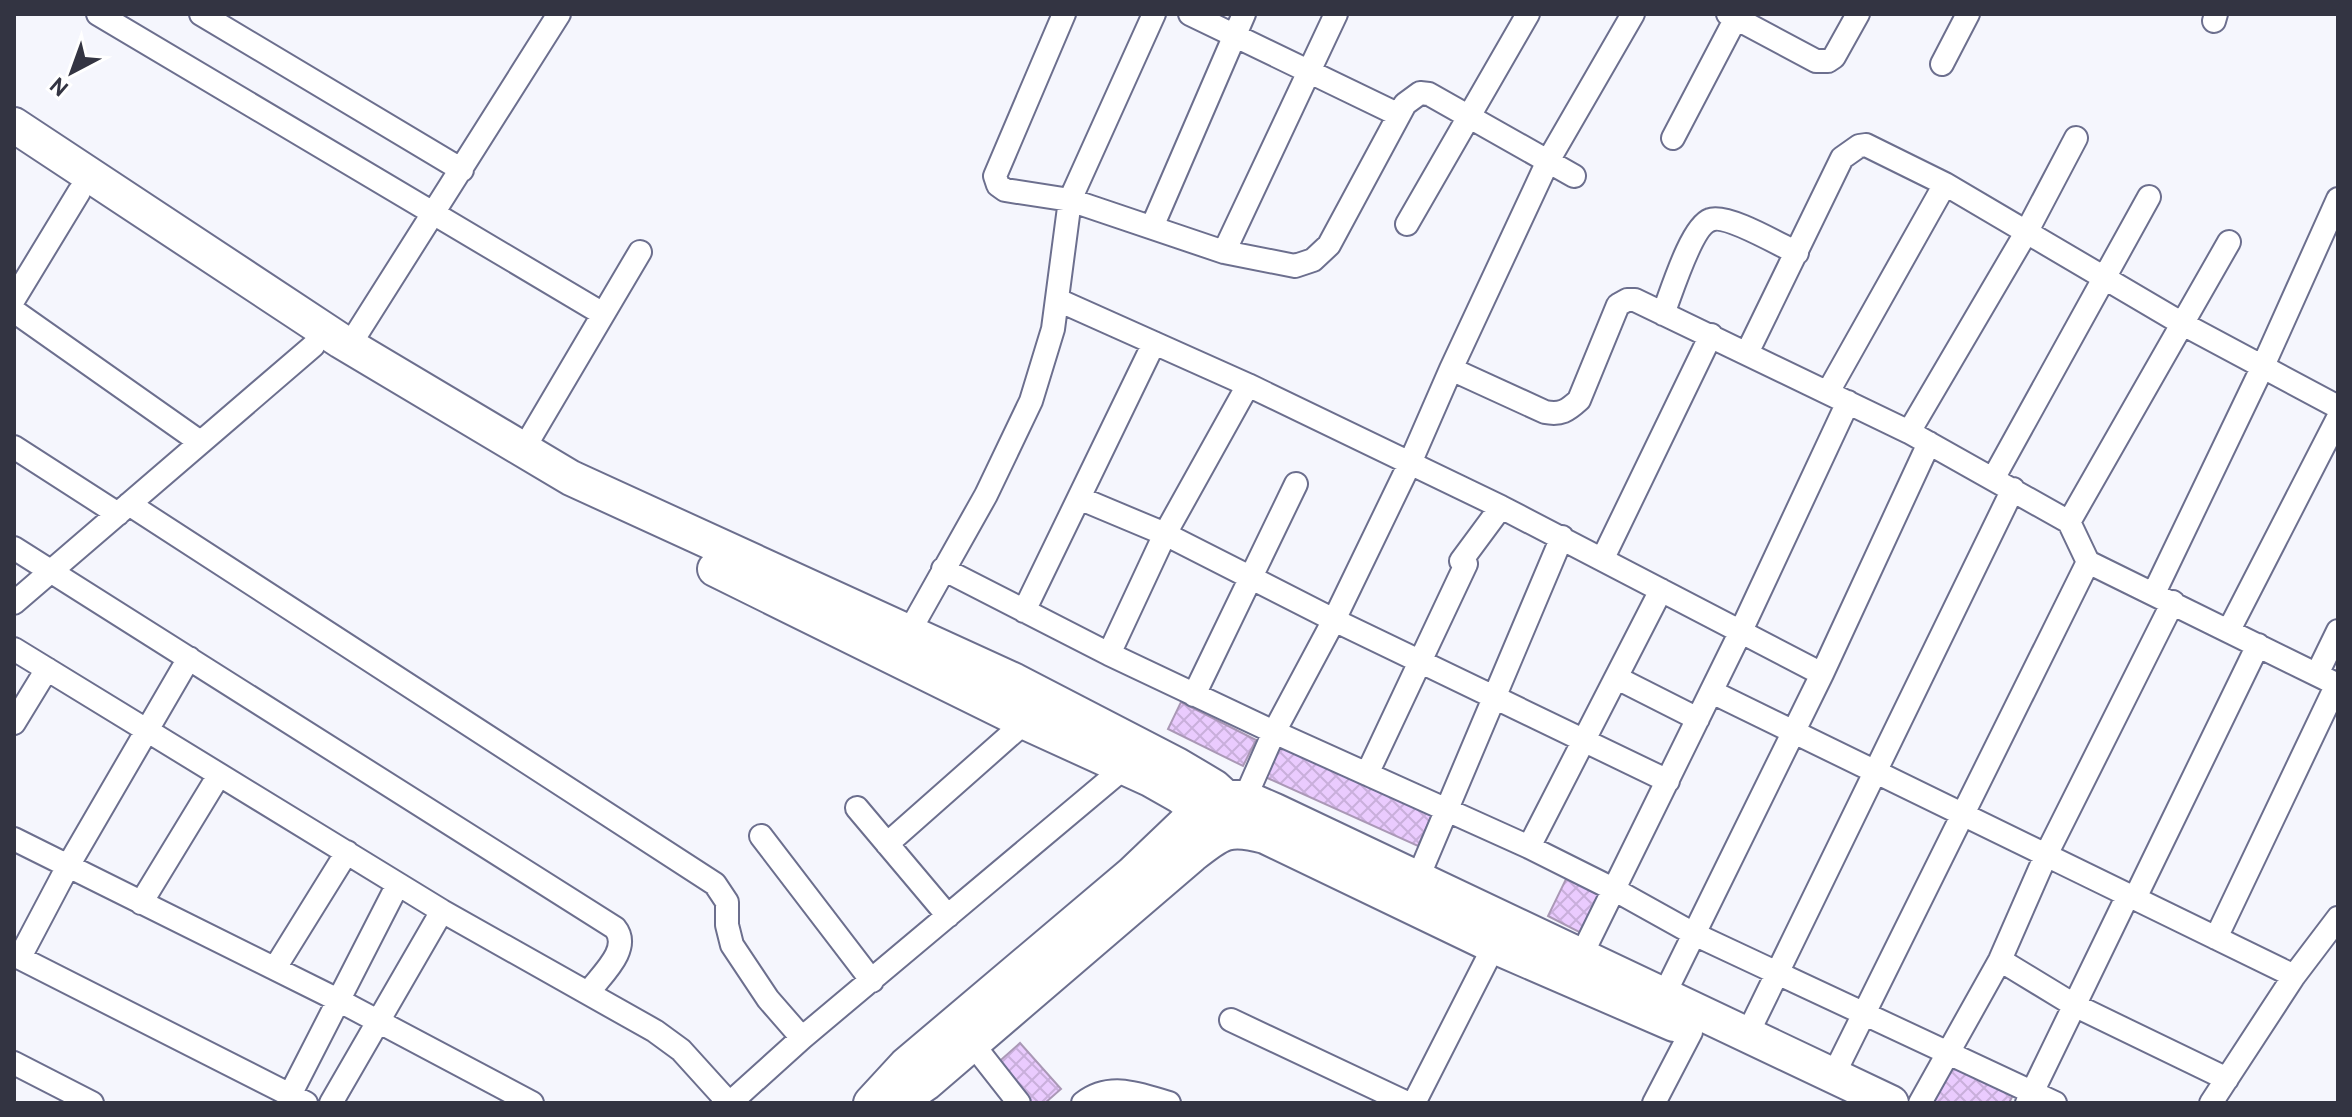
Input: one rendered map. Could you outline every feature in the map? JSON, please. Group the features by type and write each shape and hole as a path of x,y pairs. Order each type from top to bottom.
{"main road":[{"path":"14,125 349,346 599,492 1015,681 1214,787 1225,815 1494,946 1739,1051 1839,1089 1891,1103"},
{"path":"14,149 313,346 517,469 599,513 1180,796 1225,815 1417,880 1581,956 1747,1035 1839,1089"},
{"path":"897,1103 926,1083 964,1033 1132,874 1225,815"},
{"path":"871,1103 906,1065 964,1033"}],"street":[{"path":"98,14 603,314"},
{"path":"201,14 462,170"},
{"path":"349,346 559,14"},
{"path":"1064,14 995,176 998,185 1005,190 1068,214 1152,227 1224,252 1295,266 1313,260 1329,245 1405,104 1420,93 1429,94 1469,115 1574,176"},
{"path":"909,632 993,481 1031,401 1048,352 1058,300 1068,214 1154,14"},
{"path":"1190,14 1399,115"},
{"path":"1152,227 1244,14"},
{"path":"1224,252 1336,14"},
{"path":"1407,224 1528,14"},
{"path":"1225,815 1334,620 1410,463 1548,161 1633,14"},
{"path":"1673,138 1734,16 1816,61 1828,61 1834,57 1858,14"},
{"path":"1942,64 1968,14"},
{"path":"1664,995 1822,674 1919,438 2076,138"},
{"path":"1747,353 1842,158 1859,146 1866,145 1945,184 2181,323 2338,407"},
{"path":"1828,392 1945,184"},
{"path":"14,299 79,192"},
{"path":"1747,1035 1875,772 2003,484 2105,276 2149,197"},
{"path":"1920,1103 2000,960 2164,598 2338,199"},
{"path":"1663,314 1697,229 1710,219 1722,219 1740,226 1797,253"},
{"path":"2069,522 2229,242"},
{"path":"523,450 640,252"},
{"path":"1058,300 1248,385 1501,507 1822,674"},
{"path":"1451,369 1545,412 1556,414 1568,411 1579,400 1618,305 1635,300 1828,392 2003,484 2069,522 2088,562 2330,681"},
{"path":"14,311 200,442"},
{"path":"1603,558 1711,335"},
{"path":"1024,611 1154,343"},
{"path":"14,603 313,346"},
{"path":"1109,654 1165,534 1248,385"},
{"path":"1581,956 1712,692 1848,402"},
{"path":"2229,630 2338,418"},
{"path":"14,447 124,509 715,884 727,902 727,925 732,945 768,999 802,1038"},
{"path":"1194,695 1296,484"},
{"path":"1079,498 1165,534 1334,620 1668,781"},
{"path":"1367,774 1464,562 1501,507"},
{"path":"1417,880 1562,537"},
{"path":"14,548 615,928 621,936 622,946 588,993"},
{"path":"1839,1089 1865,1014 2088,562"},
{"path":"943,569 1194,695 1529,847 1694,934 1948,1053 2029,1098 2055,1103"},
{"path":"1529,847 1661,590"},
{"path":"2216,938 2330,681 2338,631"},
{"path":"2029,1098 2258,645"},
{"path":"14,649 442,911 655,1031 681,1050 730,1103 802,1038 1125,767"},
{"path":"189,658 17,956 298,1099 338,1000 398,884"},
{"path":"14,723 47,669"},
{"path":"1617,678 1698,719"},
{"path":"1712,692 2294,976"},
{"path":"887,844 1025,722"},
{"path":"141,903 219,775"},
{"path":"857,808 948,916"},
{"path":"761,836 872,981"},
{"path":"14,839 338,1000 532,1103"},
{"path":"275,968 347,852"},
{"path":"331,1103 442,911"},
{"path":"2211,1103 2294,976 2338,918"},
{"path":"1414,1103 1494,946"},
{"path":"2000,960 2074,1005 2227,1079"},
{"path":"1231,1020 1407,1103"},
{"path":"1654,1103 1691,1032"},
{"path":"964,1033 1019,1103"},
{"path":"14,1063 92,1103"},
{"path":"1083,1103 1104,1091 1118,1090 1169,1103"}],"building":[{"path":"1181,702 1256,740 1243,766 1168,729"},
{"path":"1278,742 1433,813 1418,846 1263,776"},
{"path":"1567,877 1605,896 1585,935 1548,916"},
{"path":"1020,1043 1061,1089 1045,1103 1028,1103 994,1066"},
{"path":"1949,1064 2013,1095 2009,1103 1932,1103"}]}
